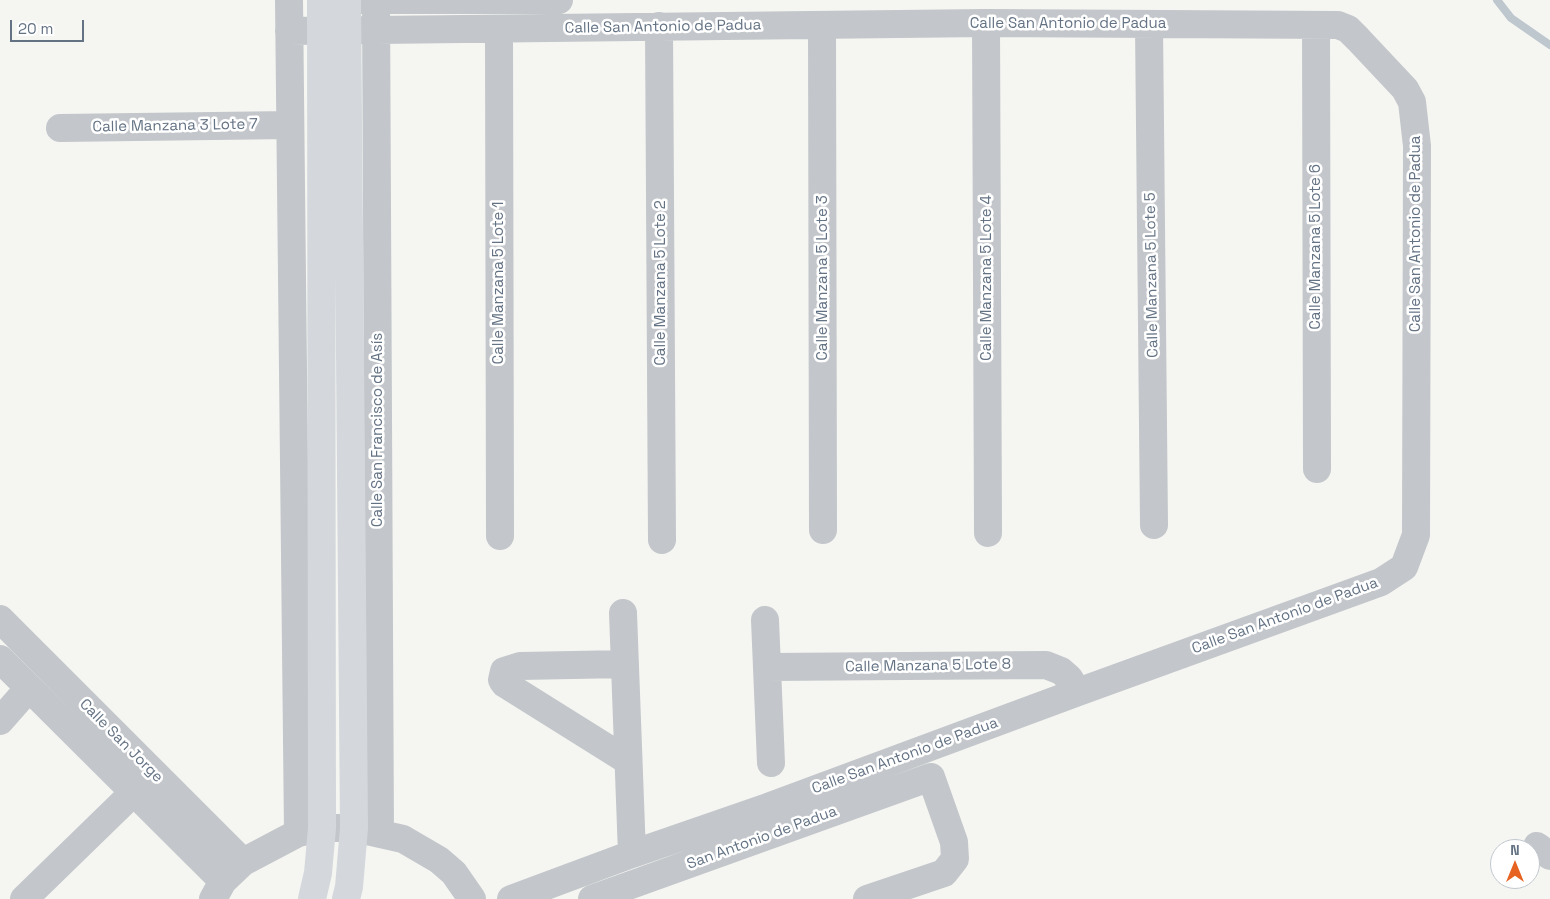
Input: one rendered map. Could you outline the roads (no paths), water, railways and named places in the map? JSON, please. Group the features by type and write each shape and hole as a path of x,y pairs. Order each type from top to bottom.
{"main road":[{"name":"Calle San Francisco de Asís","path":"321,0 335,31 367,831 346,899"},
{"name":"Calle San Francisco de Asís","path":"312,899 318,873 310,831 335,31 347,0"}],"street":[{"name":"Calle San Francisco de Asís","path":"289,0 290,124 310,831"},
{"name":"Calle San Antonio de Padua","path":"330,0 559,0"},
{"name":"Calle San Francisco de Asís","path":"367,831 376,0"},
{"name":"Calle San Antonio de Padua","path":"289,31 986,23 1338,25 1348,29 1405,89 1412,102 1417,146 1416,535 1404,567 1380,582 768,807 632,854 511,899"},
{"name":"Calle Manzana 5 Lote 4","path":"986,23 988,533"},
{"name":"Calle Manzana 5 Lote 3","path":"822,25 823,530"},
{"name":"Calle Manzana 5 Lote 5","path":"1149,25 1154,525"},
{"name":"Calle Manzana 5 Lote 6","path":"1316,25 1317,470"},
{"name":"Calle Manzana 5 Lote 2","path":"659,26 662,540"},
{"name":"Calle Manzana 5 Lote 1","path":"499,29 500,536"},
{"name":"Calle Manzana 3 Lote 7","path":"60,128 290,124"},
{"path":"623,613 632,854"},
{"name":"Calle San Jorge","path":"0,619 243,862"},
{"path":"765,620 771,762"},
{"name":"Calle San Jorge","path":"0,659 134,792 218,890"},
{"path":"625,664 520,666 504,671 502,680 505,684 628,761"},
{"name":"Calle Manzana 5 Lote 8","path":"767,667 1046,665 1061,671 1069,678 1078,692"},
{"path":"0,721 30,688"},
{"name":"San Antonio de Padua","path":"592,899 932,777 954,842 955,859 944,873 867,899"},
{"path":"24,899 134,792"},
{"path":"218,890 243,862 310,831 367,831 403,839 439,860 454,874 472,899"}],"waterway":[{"path":"1497,0 1511,18 1550,45"}]}
